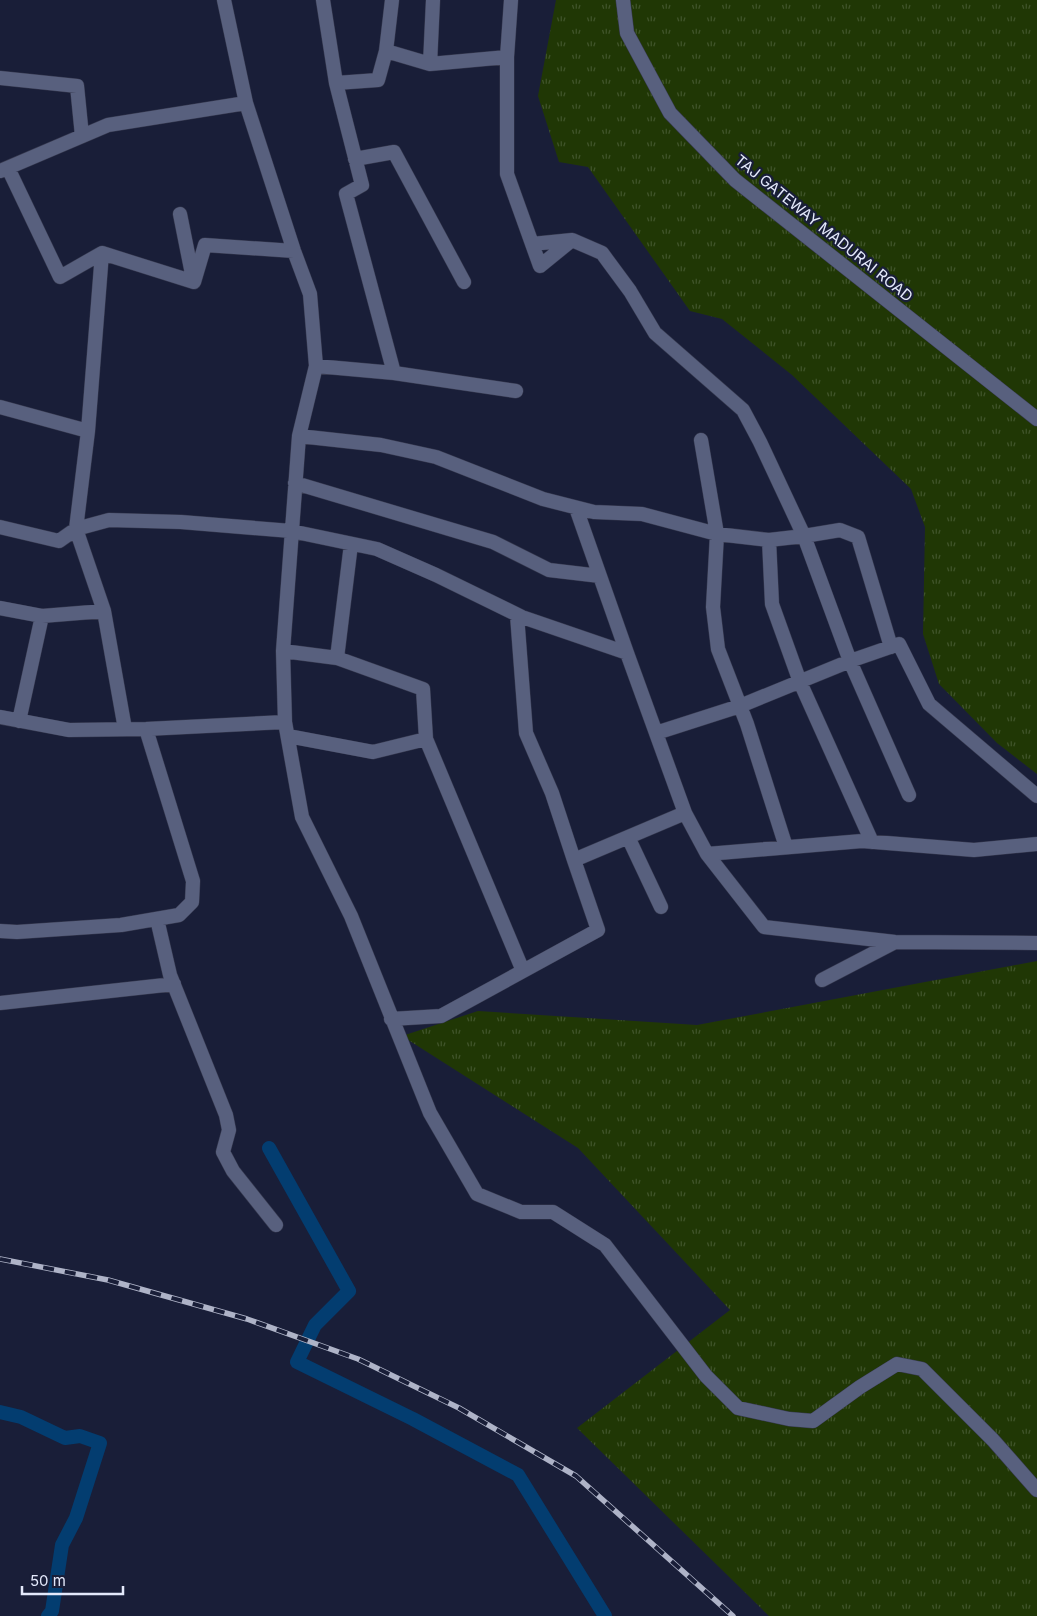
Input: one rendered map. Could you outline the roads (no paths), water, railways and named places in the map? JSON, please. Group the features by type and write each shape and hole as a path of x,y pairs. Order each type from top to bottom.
{"street":[{"path":"224,0 246,103 294,251 310,294 316,366 299,436 282,651 287,729 302,818 351,916 430,1113 477,1194 521,1212 553,1212 605,1245 706,1376 738,1408 789,1420 813,1421 860,1387 897,1364 922,1369 992,1440 1037,1490"},
{"path":"323,0 336,83 362,185 346,194 394,374"},
{"path":"336,83 378,80 386,51 392,0"},
{"path":"430,64 433,0"},
{"path":"511,0 507,57 507,174 540,266 572,240"},
{"name":"TAJ GATEWAY MADURAI ROAD","path":"624,0 627,33 670,113 735,180 1037,419"},
{"path":"386,51 430,64 507,57"},
{"path":"0,78 76,86 82,136"},
{"path":"194,282 102,253 60,277 4,170 108,125 246,103"},
{"path":"355,159 394,152 464,282"},
{"path":"180,214 194,282"},
{"path":"532,244 572,240 602,253 630,291 655,333 743,410 804,536 850,661 909,795"},
{"path":"194,282 204,244 294,251"},
{"path":"102,253 88,431 76,529 104,611 125,729"},
{"path":"316,366 394,374 516,391"},
{"path":"0,407 88,431"},
{"path":"299,436 381,444 436,457 543,499 576,508 594,512 642,514 717,534 769,540 840,530 858,537 891,647"},
{"path":"701,440 717,534 713,606 718,648 740,706 786,847"},
{"path":"295,482 493,542 549,570 600,576"},
{"path":"576,508 684,813 706,854 764,927 895,942 1037,943"},
{"path":"0,527 59,541 76,529 108,520 181,522 291,531 377,549 436,575 517,615 627,653"},
{"path":"769,540 772,604 800,682 872,842"},
{"path":"337,658 351,544"},
{"path":"0,608 42,616 104,611"},
{"path":"391,1019 442,1016 598,930 552,793 526,733 517,615"},
{"path":"19,721 42,616"},
{"path":"656,733 740,706 850,661 899,644 929,704 1037,796"},
{"path":"282,651 337,658 423,689 426,739 523,971"},
{"path":"0,717 69,730 287,729 373,752 426,739"},
{"path":"0,931 18,932 121,925 179,915 192,902 193,881 146,729"},
{"path":"574,860 684,813"},
{"path":"628,837 661,908"},
{"path":"706,854 862,840 974,850 1037,844"},
{"path":"158,919 170,975 226,1115 229,1130 222,1152 226,1162 276,1225"},
{"path":"822,980 895,942"},
{"path":"0,1004 174,984"}],"waterway":[{"path":"269,1148 349,1291 315,1325 297,1362 413,1419 518,1475 605,1616"},
{"path":"0,1412 21,1417 65,1438 80,1436 100,1443 76,1518 62,1545 52,1611 48,1616"}],"railway":[{"path":"0,1259 108,1280 247,1319 358,1359 459,1408 576,1476 733,1616"}]}
